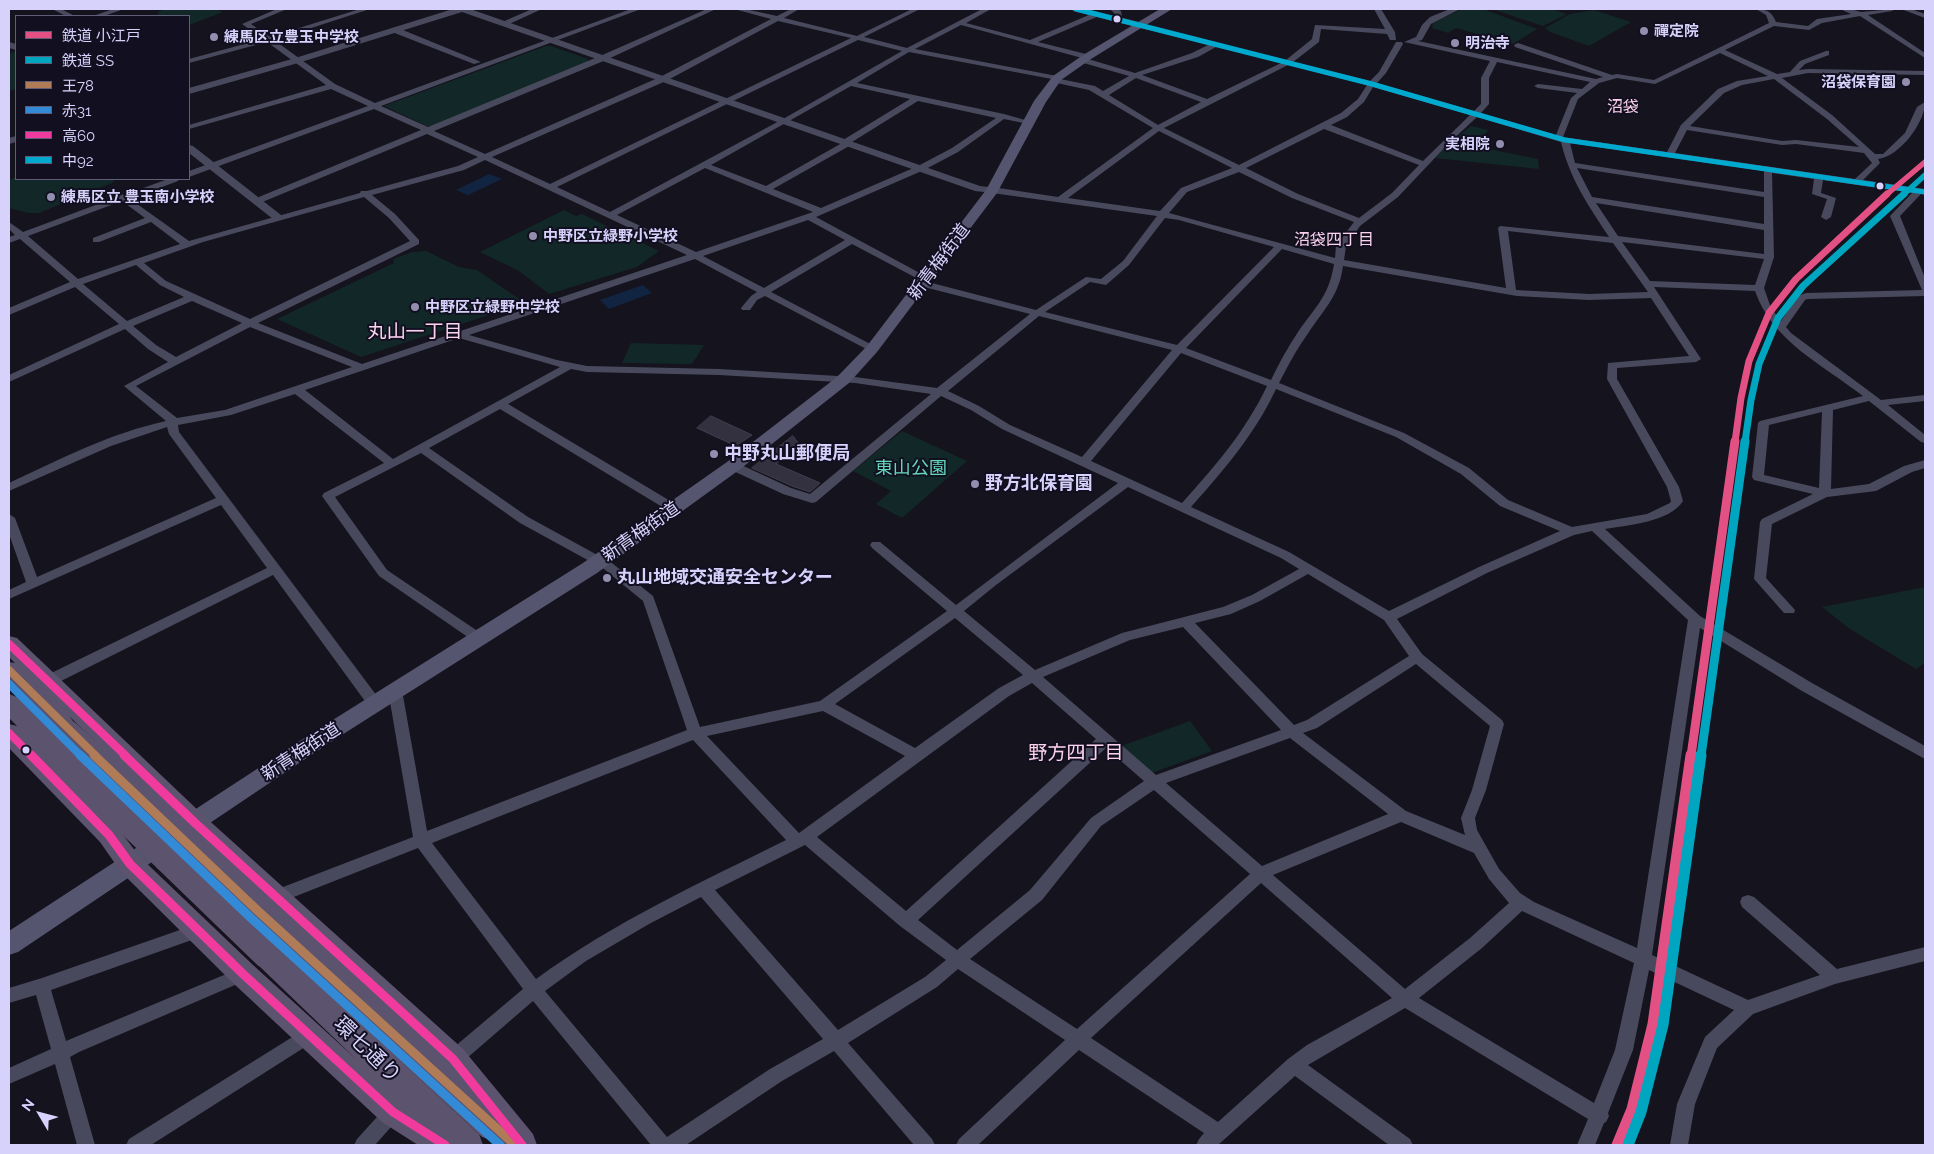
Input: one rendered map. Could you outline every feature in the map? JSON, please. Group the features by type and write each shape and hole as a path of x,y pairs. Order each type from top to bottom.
{"main road":[{"name":"新青梅街道","path":"9,944 395,690 599,561 733,466 849,380 992,190 1028,122 1056,79 1167,9"},
{"path":"9,644 194,822 453,1060 522,1145"},
{"name":"環七通り","path":"9,670 58,737"},
{"name":"環七通り","path":"9,704 58,737 275,945 468,1145"},
{"path":"9,733 109,835 130,864 158,889 197,931 393,1112 445,1145"},
{"name":"環七通り","path":"275,945 515,1145"}],"street":[{"path":"56,9 69,15"},
{"path":"100,15 120,9"},
{"path":"284,9 246,24 270,39 295,61 332,86 551,186 695,255 872,349"},
{"path":"190,61 270,39 367,9"},
{"path":"190,91 295,61 462,9 979,189 1163,214 1338,262 1511,292 1589,297 1654,295"},
{"path":"504,23 538,9"},
{"path":"190,167 208,163 549,39 620,9"},
{"path":"371,104 477,62 637,9"},
{"path":"257,201 603,58 712,9"},
{"path":"737,9 908,50 1056,79 1092,88 1158,128 1316,205 1359,222"},
{"path":"9,312 76,283 186,244 277,217 461,168 663,79 796,9"},
{"path":"551,186 916,9"},
{"path":"611,215 786,122 908,50 987,9"},
{"path":"1076,9 1372,84 1562,139 1922,192"},
{"path":"1113,9 1118,13 1120,20"},
{"path":"1378,9 1398,44"},
{"path":"733,466 787,491 812,499 942,392 956,378 1037,313 1089,279 1103,283 1126,263 1163,214 1184,190 1289,145 1344,114 1361,100 1382,73 1398,44 1419,38 1427,22 1456,9"},
{"path":"1759,9 1768,14 1773,24"},
{"path":"1843,9 1863,15 1925,56"},
{"path":"1518,45 1611,76 1655,82 1773,24 1804,29 1820,21 1892,9"},
{"path":"1905,9 1925,16"},
{"path":"1031,42 1096,14"},
{"path":"960,23 1085,59 1208,102"},
{"path":"1060,199 1158,128 1270,73 1288,62 1316,40 1318,27 1391,32"},
{"path":"395,30 477,62"},
{"path":"1409,41 1495,58 1596,82"},
{"path":"1103,95 1135,76 1195,54 1215,44"},
{"path":"1722,50 1776,76 1849,133 1871,154 1876,163 1857,182"},
{"path":"1794,72 1800,64 1826,53"},
{"path":"1183,509 1222,464 1258,416 1275,385 1282,367 1302,334 1328,298 1336,281 1341,246 1359,222 1378,210 1395,195 1445,142 1485,104 1485,78 1495,58"},
{"path":"1669,156 1684,127 1712,98 1726,88 1794,72 1925,73"},
{"path":"1389,617 1483,570 1559,538 1571,531 1650,517 1674,506 1678,501 1673,487 1612,379 1612,365 1696,360 1589,199 1571,165 1562,139 1575,98 1581,91 1611,76"},
{"path":"851,84 1028,122"},
{"path":"190,127 332,86"},
{"path":"1538,86 1581,91"},
{"path":"767,189 847,143 918,97"},
{"path":"1684,127 1782,144 1796,142 1886,156 1909,134 1921,107 1925,104"},
{"path":"9,487 81,454 140,431 171,423 227,413 809,217 921,168 955,150 1004,116"},
{"path":"1325,126 1424,164"},
{"path":"190,149 277,217"},
{"path":"190,173 208,163"},
{"path":"705,165 822,212"},
{"path":"1571,165 1768,195"},
{"path":"1768,170 1769,257 1760,288 1766,308 1780,328 1925,440"},
{"path":"1819,177 1816,194 1832,198 1826,217"},
{"path":"120,195 154,180"},
{"path":"9,240 13,231 120,195 172,180"},
{"path":"1922,192 1896,216 1897,224 1925,288"},
{"path":"364,193 392,216 416,242 250,323 129,386 171,418 173,432 375,704"},
{"path":"120,195 186,244"},
{"path":"1589,199 1769,228"},
{"path":"809,217 924,282 1179,349 1400,435 1465,471 1504,503 1571,531"},
{"path":"96,240 152,219"},
{"path":"1511,292 1503,228 1769,257"},
{"path":"13,231 152,346 176,362"},
{"path":"746,308 754,298 764,291 851,240"},
{"path":"1083,463 1179,349 1280,246"},
{"path":"136,261 163,283 250,323 360,367"},
{"path":"1647,284 1760,288"},
{"path":"1780,328 1801,298 1806,296 1925,294"},
{"path":"9,379 126,325 193,297"},
{"path":"458,335 569,366 849,380 942,392 1006,427 1285,555 1389,617 1417,658 1498,724 1479,790 1468,818 1470,831 1494,874 1520,903 1747,1008"},
{"path":"480,638 383,573 328,496 502,405 569,366"},
{"path":"296,389 392,464"},
{"path":"1925,398 1875,400 1828,408 1764,423 1758,477 1825,493 1872,488 1908,469 1925,464"},
{"path":"502,405 673,508"},
{"path":"1825,493 1828,408"},
{"path":"421,448 524,520 599,561 633,584 649,598 695,733 801,838 958,960 1218,1132"},
{"path":"276,897 695,733 824,705 955,612 1006,570 1126,483"},
{"path":"1789,610 1760,580 1766,522 1825,493"},
{"path":"9,595 223,500"},
{"path":"9,518 33,583"},
{"path":"1596,528 1695,619 1807,687 1925,753"},
{"path":"876,545 1033,676 1406,999 1600,1116"},
{"path":"48,681 275,569"},
{"path":"453,1060 534,990 580,956 643,919 801,838 1004,692 1033,676 1127,636 1226,611 1256,598 1308,569"},
{"path":"1586,1145 1600,1116 1624,1050 1643,959 1695,619"},
{"path":"1186,622 1292,732 1401,815 1481,848"},
{"path":"672,1145 776,1075 834,1042 931,982 1036,895 1096,822 1155,781 1312,724 1417,658"},
{"path":"395,690 421,840 534,990 662,1145"},
{"path":"824,705 916,755"},
{"path":"906,921 1106,739"},
{"path":"965,1145 1078,1039 1261,873 1401,815"},
{"path":"703,888 834,1042 875,1085 926,1145"},
{"path":"1748,902 1835,977"},
{"path":"1204,1145 1294,1065 1321,1046 1406,999 1520,903"},
{"path":"9,995 42,986 197,931"},
{"path":"1679,1145 1686,1104 1711,1043 1747,1008 1835,977 1925,954"},
{"path":"9,1076 62,1053 82,1042 243,974"},
{"path":"42,986 86,1145"},
{"path":"135,1145 310,1034"},
{"path":"1294,1065 1404,1145"},
{"path":"363,1145 393,1112"}],"green space":[{"path":"166,9 214,9 223,12 190,25 190,15 156,15 160,14 157,12"},
{"path":"1462,9 1483,9 1537,29 1513,44 1456,28 1448,33 1432,28 1433,23"},
{"path":"1492,9 1551,9 1567,14 1543,26"},
{"path":"1594,10 1631,22 1589,46 1550,32 1545,28 1570,14"},
{"path":"546,46 588,59 587,62 432,126 427,126 384,106"},
{"path":"15,51 15,89 9,91 9,54"},
{"path":"1471,126 1488,130 1478,147 1538,159 1539,169 1435,158 1445,147"},
{"name":"練馬区立 豊玉南小学校","path":"15,177 15,180 114,180 112,183 39,213 29,213 9,208 9,180"},
{"path":"564,210 576,216 582,214 659,251 637,267 549,294 519,271 480,252"},
{"path":"426,251 459,267 477,270 525,303 361,357 277,319 394,263 393,259 412,252"},
{"path":"631,343 704,345 692,364 622,363"},
{"name":"東山公園","path":"902,431 967,461 902,518 876,504 891,491 853,471"},
{"path":"1925,587 1925,663 1916,669 1850,629 1822,607"},
{"path":"1190,721 1212,751 1149,774 1119,747"}],"water":[{"path":"489,174 502,179 468,195 456,190"},
{"path":"643,285 652,293 609,309 600,300"}],"building":[{"path":"711,416 752,435 736,446 697,428"},
{"path":"793,436 799,444 776,464 820,483 810,492 752,468"}],"rail line":[{"name":"小江戸","path":"1617,1145 1632,1109 1653,1024 1741,398 1749,361 1769,313 1796,279 1894,188 1925,162"},
{"name":"SS","path":"1628,1145 1641,1112 1663,1025 1751,400 1759,364 1778,318 1803,286 1925,175"}],"transit line":[{"name":"中92","path":"1076,9 1372,84 1565,140 1925,192"},
{"name":"高60","path":"9,644 194,822 453,1059 522,1145"},
{"name":"王78","path":"9,670 195,852 515,1145"},
{"name":"赤31","path":"9,684 68,744 190,861 500,1145"},
{"name":"高60","path":"9,733 109,835 130,864 243,974 393,1112 445,1145"}],"place":[{"name":"禪定院","path":"1644,31"},
{"name":"練馬区立豊玉中学校","path":"214,37"},
{"name":"明治寺","path":"1455,43"},
{"name":"沼袋保育園","path":"1906,82"},
{"name":"実相院","path":"1500,144"},
{"name":"練馬区立 豊玉南小学校","path":"51,197"},
{"name":"中野区立緑野小学校","path":"533,236"},
{"name":"中野区立緑野中学校","path":"415,307"},
{"name":"中野丸山郵便局","path":"714,454"},
{"name":"野方北保育園","path":"975,484"},
{"name":"丸山地域交通安全センター","path":"607,578"}],"district":[{"name":"沼袋","path":"1623,107"},
{"name":"沼袋四丁目","path":"1334,240"},
{"name":"丸山一丁目","path":"415,332"},
{"name":"野方四丁目","path":"1076,753"}]}
